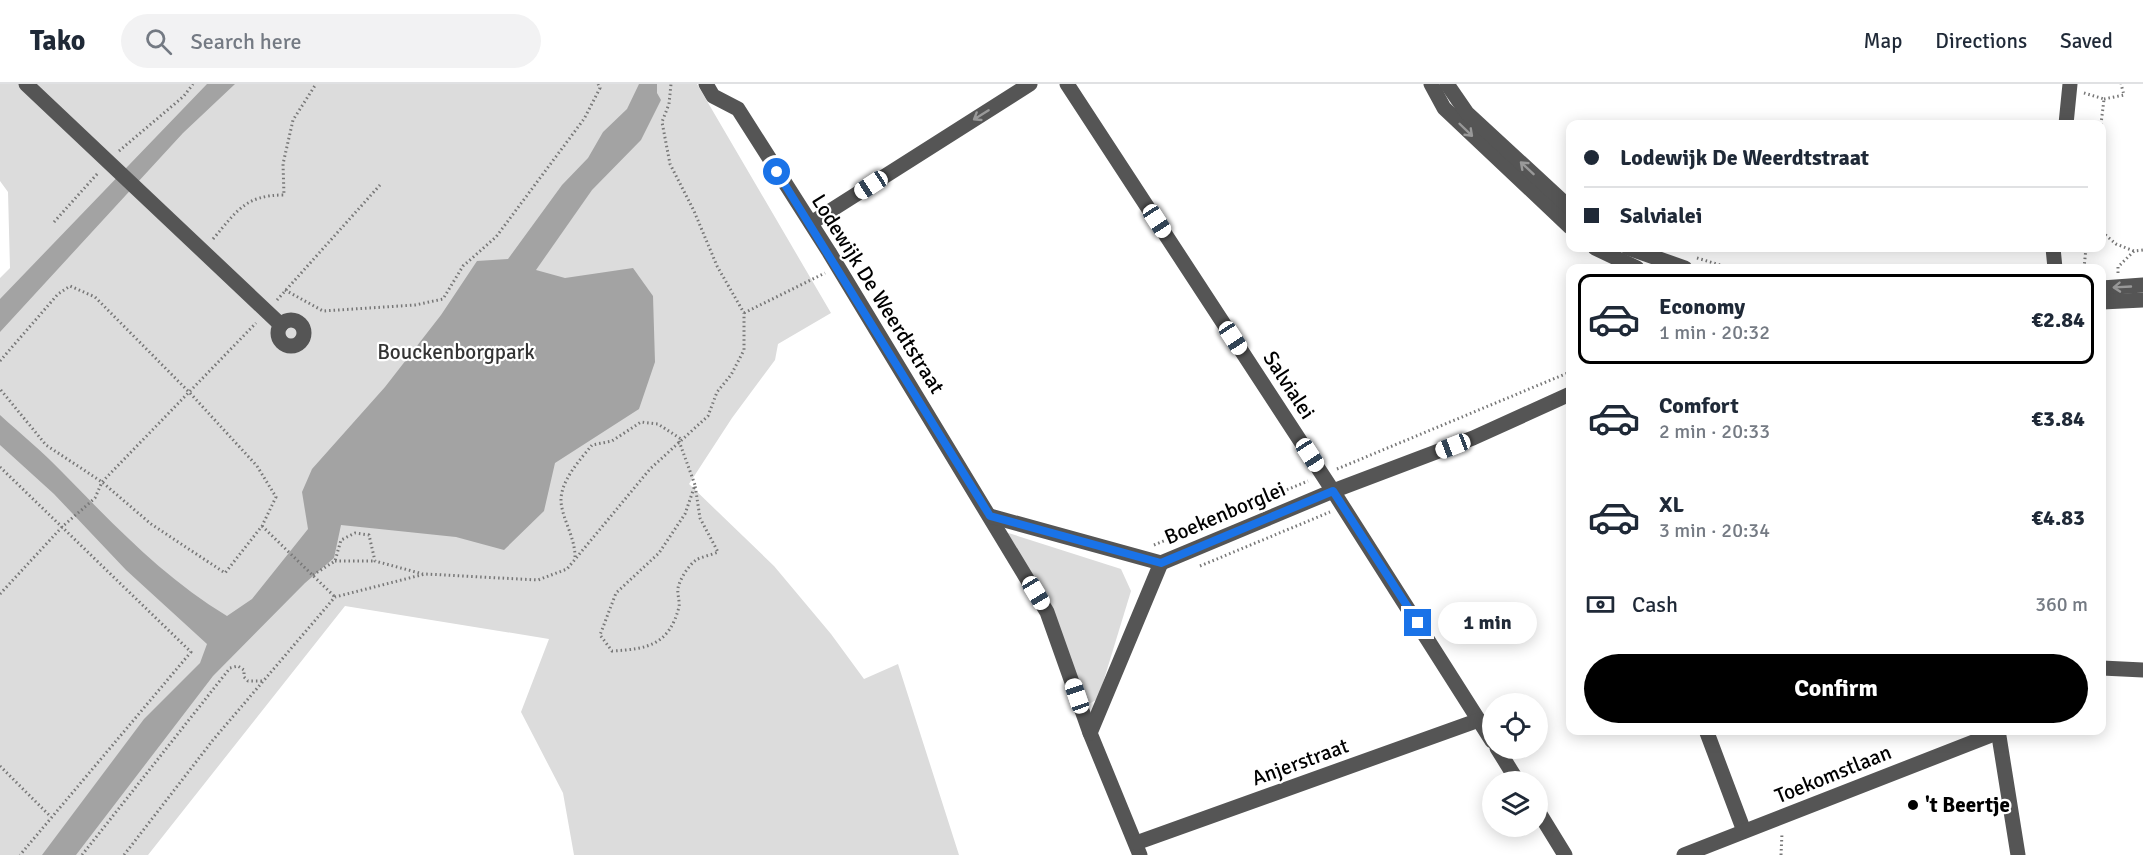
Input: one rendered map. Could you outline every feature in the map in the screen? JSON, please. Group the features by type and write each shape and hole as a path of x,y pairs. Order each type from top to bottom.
{"street":[{"path":"26,84 281,325"},
{"name":"Lodewijk De Weerdtstraat","path":"706,84 713,96 738,108 838,266 1047,612 1090,733 1138,849"},
{"path":"811,223 1030,84"},
{"name":"Salvialei","path":"1067,84 1323,475 1482,725"},
{"path":"1431,84 1444,108 1566,223"},
{"path":"1447,84 1467,112 1566,204"},
{"path":"2066,120 2070,87"},
{"path":"1603,252 1629,264"},
{"path":"1639,252 1674,264"},
{"path":"2109,287 2143,285"},
{"path":"2106,302 2143,300"},
{"name":"Boekenborglei","path":"1161,563 1333,491 1473,438 1566,396"},
{"path":"990,516 1161,563 1090,733"},
{"path":"2106,668 2143,670"},
{"name":"Anjerstraat","path":"1138,849 1479,720"},
{"path":"1708,735 1744,831"},
{"name":"Toekomstlaan","path":"1684,855 1988,735"},
{"path":"1999,735 2018,855"},
{"path":"1548,827 1565,855"}],"path":[{"path":"202,251 246,202 262,195 284,195 283,164 293,120 316,84"},
{"path":"285,290 323,311 415,305 443,299 464,266 496,237 584,119 600,88 598,84"},
{"path":"313,575 335,561 375,561 425,574 538,580 567,569 647,472 708,416 717,392 731,375 744,350 744,313 717,266 694,211 670,164 662,122 669,105 671,84"},
{"path":"2070,87 2104,99 2124,95 2121,84"},
{"path":"2101,120 2104,99"},
{"path":"0,594 62,527 95,498 102,482 267,311 380,185"},
{"path":"2106,235 2116,244 2134,251 2143,250"},
{"path":"2109,287 2118,267 2134,251"},
{"path":"744,313 838,266"},
{"path":"0,361 58,294 70,286 95,297 190,393 257,466 276,497 262,526 225,573 151,525 102,482 46,445 0,389"},
{"path":"1131,554 1566,374"},
{"path":"575,559 575,543 561,501 567,480 592,445 612,441 641,422 658,424 680,440 695,485 700,518 718,552 697,560 686,571 678,588 679,606 668,633 655,644 633,650 612,651 600,636 616,593 659,553 685,514 695,485"},
{"path":"0,467 192,652 20,855"},
{"path":"262,526 335,597"},
{"path":"335,561 341,540 355,533 369,536 375,561"},
{"path":"124,855 213,740 335,597 425,574"},
{"path":"82,855 231,668 238,666 244,670 244,677 248,681 263,681"},
{"path":"0,766 51,817"}],"green space":[{"name":"Bouckenborgpark","path":"0,84 697,84 831,313 778,344 775,360 732,418 689,484 774,566 831,634 864,679 898,664 959,855 574,855 563,793 521,712 549,639 345,606 148,855 0,855 0,278 10,268 8,192 0,181"},
{"path":"1002,531 1121,569 1131,591 1098,699 1083,707"}],"shaded area":[{"path":"207,84 235,84 183,133 0,332 0,299"},
{"path":"639,84 657,84 657,93 661,100 641,140 592,190 536,270 565,278 633,268 653,296 655,362 639,409 555,463 544,511 504,550 456,537 341,525 334,558 305,583 213,676 76,855 42,855 144,719 200,663 207,644 126,570 54,494 0,445 0,415 49,459 161,568 227,616 252,599 308,529 302,492 312,469 385,387 441,315 477,261 508,259 562,185 588,158 603,132 627,109"}],"place":[{"name":"'t Beertje","path":"1913,805"}],"route":[{"path":"777,172 820,238 990,516 1161,563 1333,491 1418,623"}]}
